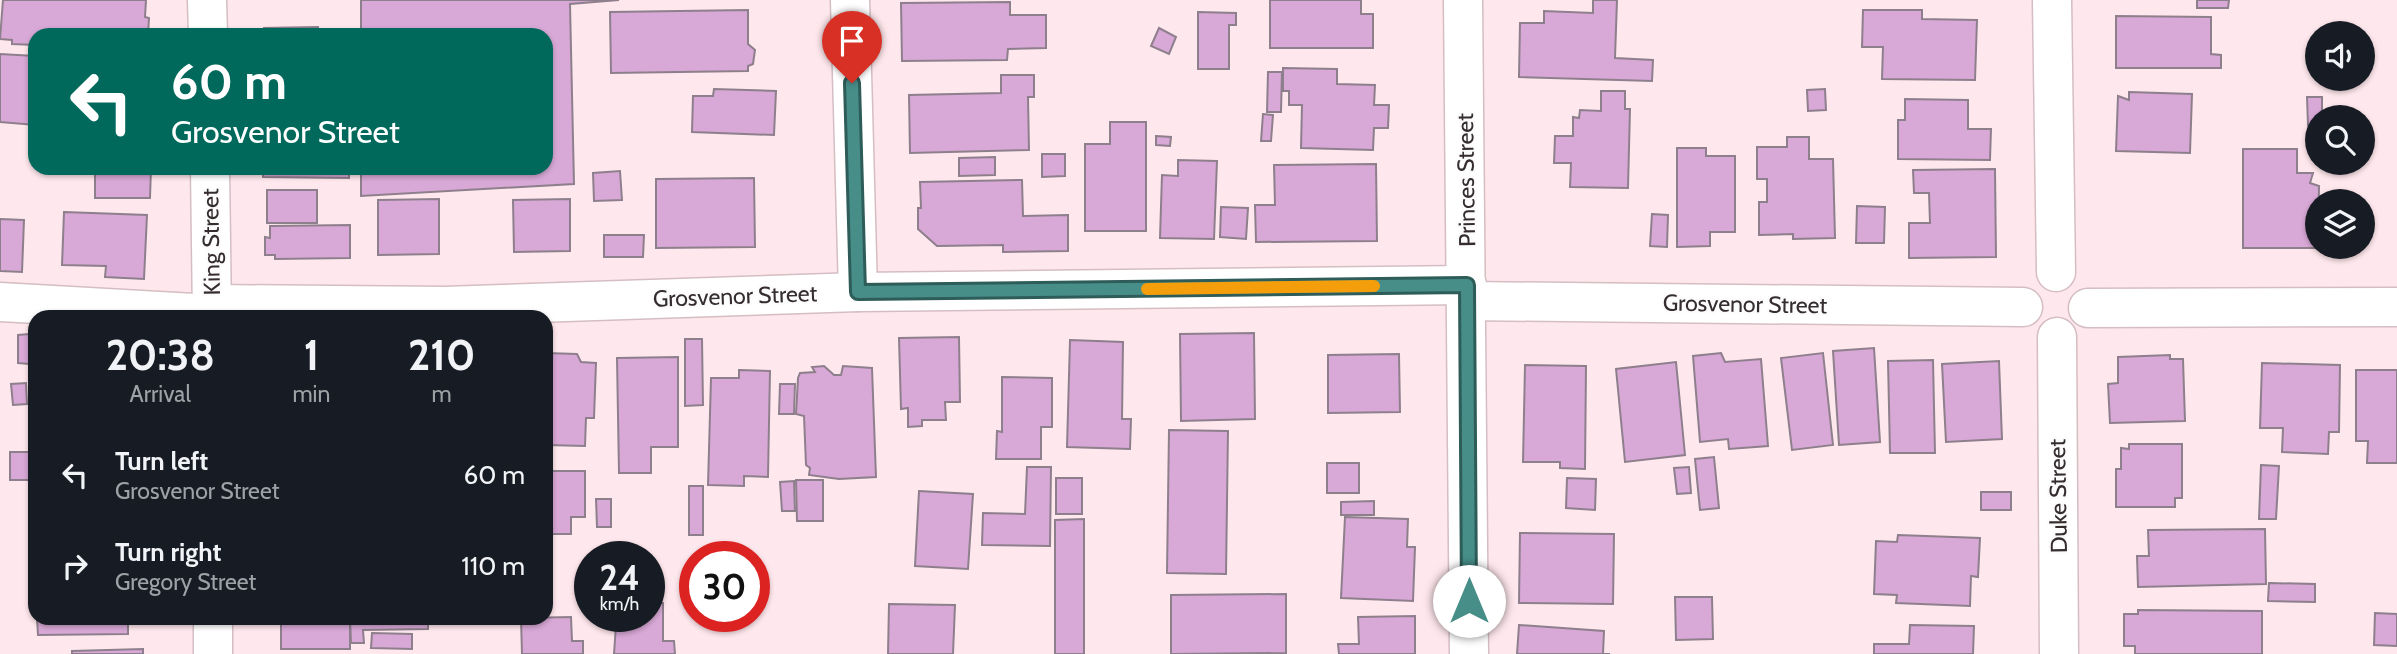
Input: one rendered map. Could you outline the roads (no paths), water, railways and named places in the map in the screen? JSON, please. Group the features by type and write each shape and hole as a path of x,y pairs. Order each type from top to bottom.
{"street":[{"path":"207,0 208,28"},
{"path":"850,0 858,292"},
{"name":"Princes Street","path":"1463,0 1469,654"},
{"path":"2052,0 2056,272"},
{"name":"King Street","path":"210,175 212,310"},
{"path":"2056,272 2066,274 2083,287 2088,308 2086,317 2074,331 2057,337 2038,332 2026,317 2023,307 2028,287 2035,279 2056,272"},
{"name":"Grosvenor Street","path":"259,310 858,292 1467,293 2023,307"},
{"name":"Grosvenor Street","path":"0,302 188,310"},
{"path":"2088,308 2397,307"},
{"name":"Duke Street","path":"2057,337 2059,654"},
{"path":"213,625 213,654"}]}
